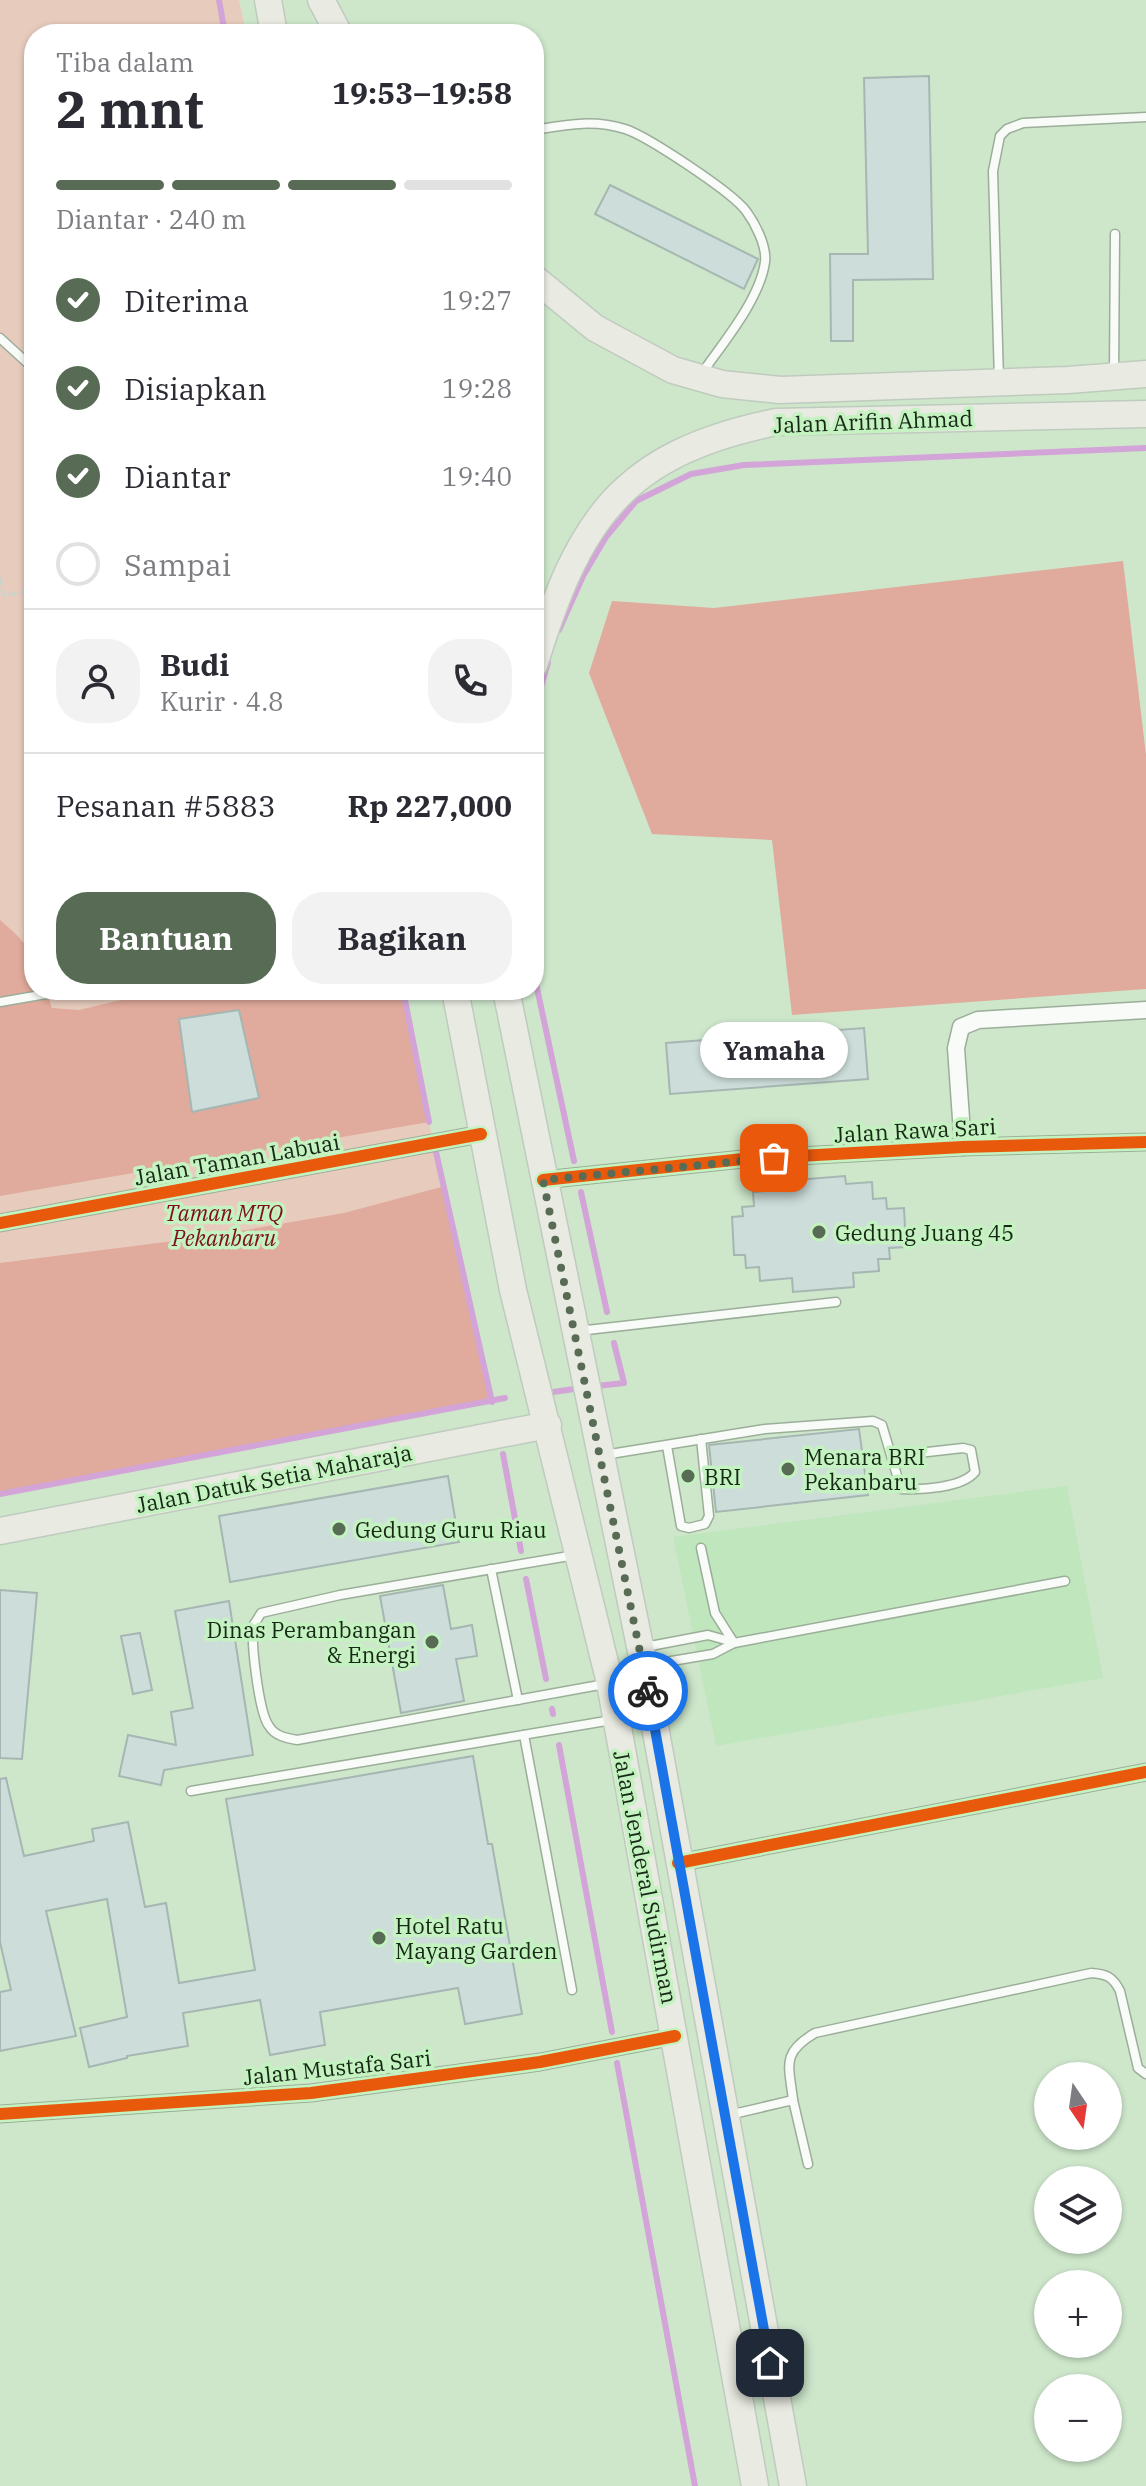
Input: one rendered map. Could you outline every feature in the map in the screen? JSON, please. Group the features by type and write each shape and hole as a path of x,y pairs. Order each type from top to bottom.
{"main road":[{"path":"268,0 272,24"},
{"path":"311,0 317,24"},
{"path":"321,0 334,24"},
{"name":"Jalan Arifin Ahmad","path":"544,286 595,328 673,370 697,379 780,390 1068,380 1114,374 1146,374"},
{"name":"Jalan Arifin Ahmad","path":"544,637 569,566 609,504 647,470 717,435 776,422 1146,414"},
{"name":"Jalan Jenderal Sudirman","path":"457,1000 513,1290 610,1683 755,2486"},
{"name":"Jalan Jenderal Sudirman","path":"508,1000 573,1332 642,1657 793,2486"},
{"name":"Jalan Datuk Setia Maharaja","path":"0,1531 548,1425"}],"street":[{"path":"963,1147 956,1048 961,1027 978,1020 1146,1010"},
{"name":"Jalan Taman Labuai","path":"0,1223 481,1134"},
{"name":"Jalan Rawa Sari","path":"543,1180 743,1159 963,1147 1146,1142"},
{"path":"678,1863 1146,1772"},
{"name":"Jalan Mustafa Sari","path":"0,2114 311,2093 540,2062 675,2036"}],"lane":[{"path":"999,382 993,171 1000,136 1007,129 1023,123 1146,117"},
{"path":"544,128 584,122 626,129 677,157 745,209 764,244 765,260 757,286 732,331 697,379"},
{"path":"1114,374 1115,234"},
{"path":"1,339 24,360"},
{"path":"0,1002 24,998"},
{"path":"573,1332 836,1302"},
{"path":"599,1455 765,1429 873,1421 882,1425 900,1487 905,1490 959,1482 970,1478 975,1472 971,1450 963,1448 892,1456"},
{"path":"667,1446 681,1526 697,1527 705,1524 709,1516 701,1439"},
{"path":"701,1548 715,1613 734,1643"},
{"path":"579,1554 312,1601 261,1613 254,1624 261,1706 269,1726 282,1737 297,1740 610,1683"},
{"path":"491,1569 518,1700"},
{"path":"642,1657 713,1654 734,1643 1065,1581"},
{"path":"642,1657 708,1635 734,1643"},
{"path":"191,1791 616,1719"},
{"path":"524,1735 572,1990"},
{"path":"808,2164 793,2100 788,2059 792,2049 815,2033 1091,1973 1105,1974 1114,1979 1120,1991 1138,2068 1146,2074"},
{"path":"725,2116 793,2100"}],"path":[{"path":"0,577 4,596 24,592"}],"shaded area":[{"path":"1123,561 1146,755 1146,989 792,1015 772,840 652,834 589,673 612,601 714,608"},
{"path":"0,920 24,943 24,1000 49,1000 52,1008 79,1010 121,1000 405,1000 429,1122 0,1196"},
{"path":"445,1186 492,1402 0,1494 0,1263 205,1237 344,1213"},
{"path":"1067,1486 1103,1678 716,1746 673,1537"}],"green space":[{"name":"Taman MTQ Pekanbaru","path":"0,0 239,0 244,24 24,24 24,1000 405,1000 427,1114 492,1402 0,1494"}],"building":[{"path":"929,76 933,279 853,280 853,341 831,341 830,254 868,254 864,78"},
{"path":"610,185 758,259 744,289 595,214"},
{"path":"239,1010 259,1098 192,1112 179,1019"},
{"path":"864,1028 868,1079 670,1094 666,1043"},
{"name":"Gedung Juang 45","path":"845,1176 846,1184 872,1182 873,1199 886,1198 887,1209 904,1208 906,1247 889,1248 890,1259 878,1259 879,1271 853,1273 854,1287 793,1292 792,1278 760,1281 759,1267 746,1268 745,1255 734,1255 732,1217 743,1216 742,1207 754,1206 753,1192 785,1189 784,1181"},
{"name":"Menara BRI Pekanbaru","path":"859,1429 868,1495 716,1512 709,1445"},
{"name":"Gedung Guru Riau","path":"448,1476 459,1542 230,1582 219,1516"},
{"name":"Dinas Perambangan & Energi","path":"443,1585 451,1629 472,1625 477,1656 456,1659 464,1701 401,1713 380,1596"},
{"path":"0,1590 37,1593 22,1759 0,1758"},
{"path":"229,1601 253,1755 164,1770 161,1785 119,1776 128,1735 176,1745 171,1712 193,1708 175,1611"},
{"path":"140,1633 152,1690 133,1694 121,1636"},
{"path":"473,1756 522,2014 465,2024 458,1988 320,2012 325,2045 270,2055 260,2000 183,2013 188,2046 127,2056 89,2067 80,2028 127,2017 107,1899 46,1911 76,2036 0,2051 0,1992 11,1990 0,1942 0,1779 6,1778 24,1856 94,1841 92,1829 128,1822 145,1907 166,1903 179,1983 255,1970 226,1799"}],"waterway":[{"path":"219,0 223,24"},
{"path":"559,630 583,576 606,537 636,501 691,474 744,465 1146,448"},
{"path":"544,676 548,663"},
{"path":"405,1000 429,1122"},
{"path":"540,1000 574,1161"},
{"path":"436,1152 492,1402"},
{"path":"581,1192 607,1312"},
{"path":"597,1386 624,1383 614,1343"},
{"path":"546,1393 574,1389"},
{"path":"0,1494 505,1398"},
{"path":"503,1454 521,1551"},
{"path":"526,1579 546,1679"},
{"path":"552,1709 553,1714"},
{"path":"559,1745 612,2032"},
{"path":"617,2063 695,2486"}],"cycle path":[{"path":"0,1223 481,1134"},
{"path":"543,1180 743,1159 963,1147 1146,1142"},
{"path":"678,1863 1146,1772"},
{"path":"0,2114 311,2093 540,2062 675,2036"}],"way so far":[{"path":"648,1691 543,1180 774,1158"}],"place":[{"name":"Yamaha","path":"774,1158"},
{"name":"Gedung Juang 45","path":"819,1232"},
{"name":"Menara BRI Pekanbaru","path":"788,1469"},
{"name":"BRI","path":"688,1476"},
{"name":"Gedung Guru Riau","path":"339,1529"},
{"name":"Dinas Perambangan & Energi","path":"432,1642"},
{"name":"Hotel Ratu Mayang Garden","path":"379,1938"}],"route":[{"path":"648,1691 770,2363"}]}
